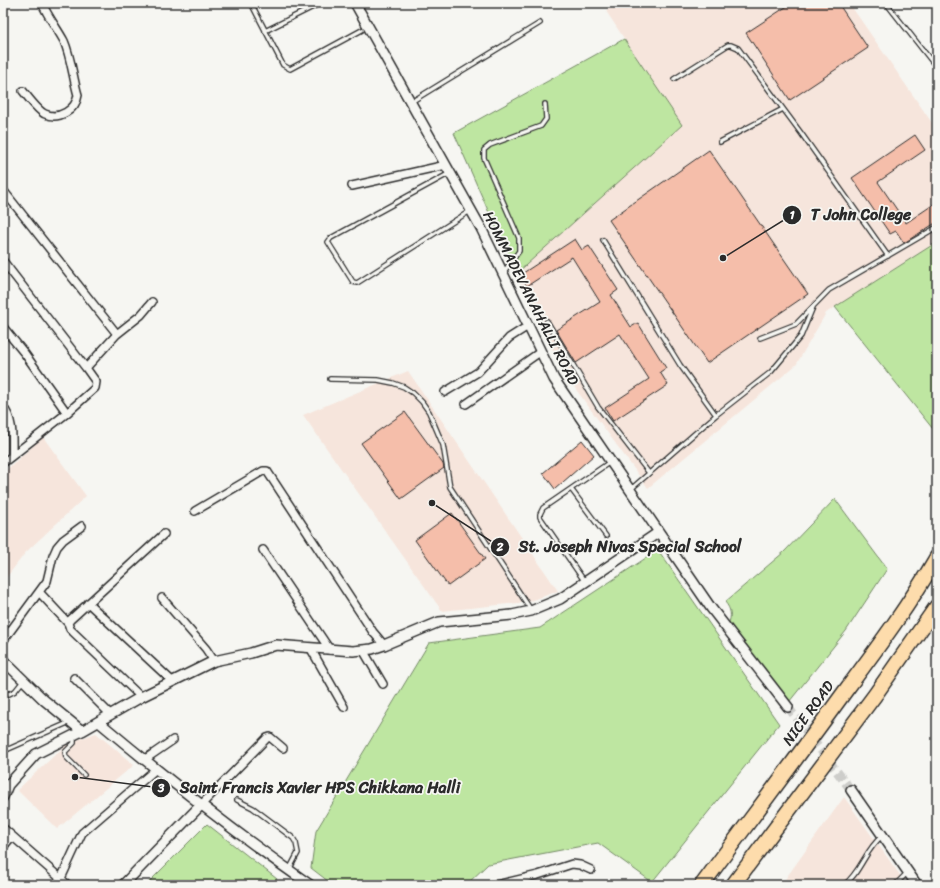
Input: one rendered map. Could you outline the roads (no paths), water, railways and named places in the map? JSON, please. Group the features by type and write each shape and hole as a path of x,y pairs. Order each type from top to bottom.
{"highway":[{"name":"NICE ROAD","path":"702,885 894,624 926,577 937,557"},
{"path":"733,885 875,695 937,606"}],"street":[{"path":"23,91 44,114 55,116 66,113 77,102 78,95 66,48 42,3"},
{"name":"HOMMADEVANAHALLI ROAD","path":"355,3 471,210 554,379 711,608 788,707"},
{"path":"352,186 448,169"},
{"path":"3,190 117,334"},
{"path":"3,261 96,382 96,385 67,413 3,463"},
{"path":"86,368 117,334 141,315 152,302"},
{"path":"445,392 478,372 509,338 528,326"},
{"path":"3,328 25,354 67,413"},
{"path":"466,404 540,352"},
{"path":"3,407 9,418 11,426 12,455"},
{"path":"195,511 263,471 267,471 373,632 384,645"},
{"path":"3,641 40,593 47,581 53,556 57,548 63,540 82,526"},
{"path":"3,797 8,785 36,754 99,722 141,697 214,661 251,653 276,645 311,649 363,650 384,645 439,622 512,615 531,611 560,599 659,532"},
{"path":"68,623 164,534"},
{"path":"263,550 330,650"},
{"path":"40,593 68,623 70,629 141,697"},
{"path":"162,598 206,649 214,661"},
{"path":"88,604 172,681"},
{"path":"311,649 344,707"},
{"path":"363,650 383,684"},
{"path":"3,660 44,700 71,722 78,733"},
{"path":"74,678 111,715"},
{"path":"99,722 201,805 310,885"},
{"path":"123,885 267,738 270,737 283,748"},
{"path":"144,760 173,740"},
{"path":"60,882 82,833 156,769"},
{"path":"851,790 917,885"},
{"path":"3,828 60,882 68,885"},
{"path":"3,847 12,836"},
{"path":"496,885 544,873 572,864 580,865 591,870"}],"lane":[{"path":"250,3 283,65 290,69 362,30"},
{"path":"265,31 321,3"},
{"path":"886,3 937,68"},
{"path":"410,102 540,23"},
{"path":"674,79 728,46 735,46 738,48 888,256"},
{"path":"503,274 519,250 519,238 484,158 484,150 490,145 541,126 546,119 545,104"},
{"path":"720,142 783,109"},
{"path":"448,169 331,238 328,242 353,282 357,283 471,210"},
{"path":"760,338 796,324 829,290 937,227"},
{"path":"603,240 680,365 716,415"},
{"path":"630,490 716,415 771,372 801,336 813,307"},
{"path":"547,321 598,407 649,473"},
{"path":"330,380 378,380 393,383 404,387 422,402 429,412 443,444 450,487 531,611"},
{"path":"585,582 540,518 540,514 543,508 610,462"},
{"path":"571,489 606,536"},
{"path":"3,691 9,694 15,691 24,680"},
{"path":"4,751 71,722"},
{"path":"78,733 74,743 65,752 66,757 84,775"},
{"path":"237,800 253,808 293,838 296,843 298,853 289,870"},
{"path":"844,885 858,872 871,848 882,836"},
{"path":"895,885 908,872"}],"tunnel":[{"path":"788,707 851,790"}],"place":[{"name":"T John College","path":"723,258"},
{"name":"St. Joseph Nivas Special School","path":"432,503"},
{"name":"Saint Francis Xavier HPS Chikkana Halli","path":"75,777"}]}
